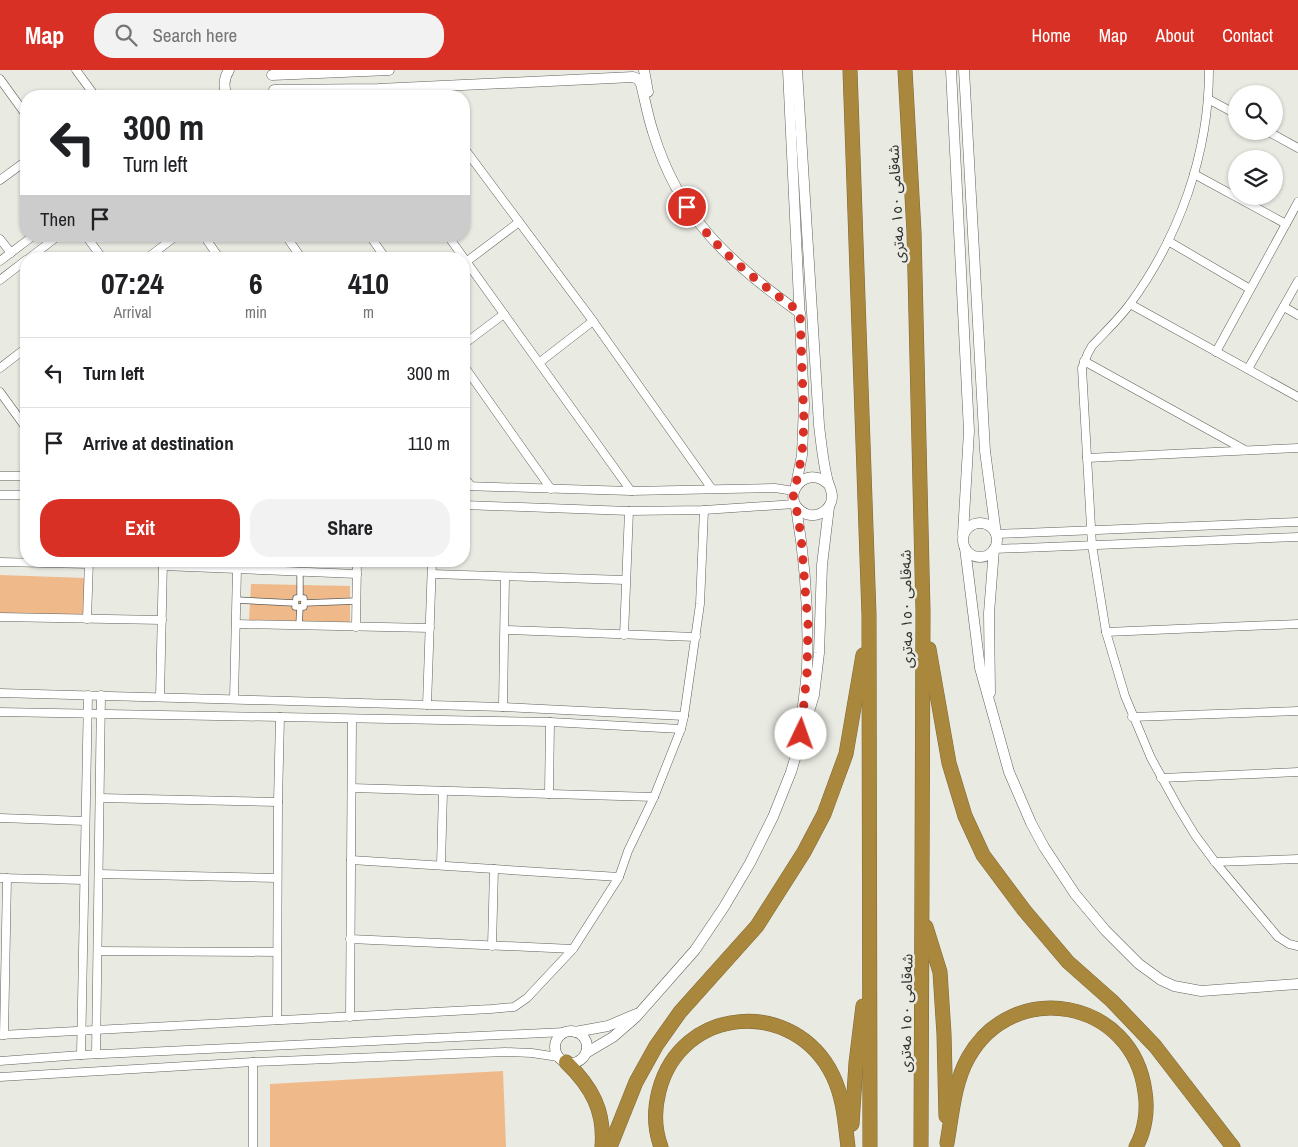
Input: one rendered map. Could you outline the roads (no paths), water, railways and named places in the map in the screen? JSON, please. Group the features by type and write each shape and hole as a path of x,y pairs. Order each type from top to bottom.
{"highway":[{"path":"850,70 869,615 870,1147"},
{"name":"شەقامی ١٥٠ مەتری","path":"905,70 914,232 923,611 921,1147"},
{"path":"923,611 949,763 965,816 983,855 1024,910 1068,962 1112,1001 1154,1046 1233,1147"},
{"path":"610,1147 633,1088 656,1046 693,996 757,926 804,852 824,814 846,754 869,615"},
{"path":"849,1147 870,915"},
{"path":"923,916 940,972 947,1145"},
{"path":"947,1145 961,1074 968,1059 981,1040 998,1025 1019,1014 1056,1008 1081,1012 1102,1022 1119,1035 1132,1052 1141,1072 1146,1096 1144,1121 1136,1147"},
{"path":"661,1147 656,1129 655,1106 661,1083 672,1060 690,1041 701,1033 719,1025 739,1021 760,1021 779,1026 797,1035 813,1048 826,1064 837,1086 844,1110 849,1147"},
{"path":"562,1060 588,1087 598,1106 602,1122 602,1147"}],"street":[{"path":"76,70 91,90"},
{"path":"225,90 225,80 229,70"},
{"path":"272,90 271,73 389,70"},
{"path":"644,70 653,132"},
{"path":"788,70 804,422 802,455 795,489 804,565 808,625 807,672 801,734"},
{"path":"0,1077 253,1062 519,1052 571,1063 580,1060 586,1053 613,1037 631,1023 695,950 724,907 750,863 773,817 791,772 801,734 809,715 818,674 821,585 829,507 832,496 828,484 819,425 797,70"},
{"path":"951,70 969,431 962,539 965,548 978,657 1009,772 1019,798 1044,847 1059,871 1089,912 1139,964 1161,980 1187,989 1208,990 1298,984"},
{"path":"964,70 985,451 996,534 989,613 990,699"},
{"path":"1209,70 1208,99 1194,174 1168,241 1130,304 1092,346 1084,361 1082,376 1092,545 1106,632 1118,676 1132,717 1161,778 1186,821 1215,862 1278,937 1289,944 1298,946"},
{"path":"352,90 417,88 624,74 638,79 664,163 679,194 714,242 736,264 760,284 800,312"},
{"path":"0,80 20,107"},
{"path":"1208,99 1228,110"},
{"path":"1283,140 1298,148"},
{"path":"470,156 593,321 712,489"},
{"path":"0,180 20,165"},
{"path":"1194,174 1286,224"},
{"path":"1216,352 1298,202"},
{"path":"470,259 519,222"},
{"path":"0,239 11,253"},
{"path":"1168,241 1250,289"},
{"path":"0,261 25,242"},
{"path":"37,252 50,242"},
{"path":"155,252 168,242"},
{"path":"0,280 20,265"},
{"path":"470,267 540,362 631,491"},
{"path":"1248,369 1298,281"},
{"path":"1130,304 1298,397"},
{"path":"1284,307 1298,315"},
{"path":"470,340 504,314"},
{"path":"540,362 593,321"},
{"path":"0,368 20,353"},
{"path":"1084,361 1245,450"},
{"path":"470,374 551,489"},
{"path":"0,392 20,420"},
{"path":"1087,458 1298,448"},
{"path":"0,476 20,476"},
{"path":"795,489 798,483 808,478 819,478 828,484"},
{"path":"470,486 631,491 795,489"},
{"path":"0,495 20,495"},
{"path":"470,505 629,511 704,510 796,505"},
{"path":"796,505 801,511 812,515 819,514 829,507"},
{"path":"84,880 4,878 2,1035 514,1007 527,998 573,949 619,877 628,851 654,797 681,729 700,604 704,510"},
{"path":"624,635 629,511"},
{"path":"996,534 1298,522"},
{"path":"963,534 970,526 980,523 989,526 996,534"},
{"path":"965,548 968,552 977,556 986,555 994,549 1298,537"},
{"path":"0,562 20,562"},
{"path":"87,619 89,567"},
{"path":"160,697 163,567"},
{"path":"207,567 357,574"},
{"path":"356,627 357,567"},
{"path":"428,705 432,567"},
{"path":"234,699 237,569"},
{"path":"299,625 300,571"},
{"path":"432,574 625,580"},
{"path":"503,707 505,576"},
{"path":"236,600 300,603 356,601"},
{"path":"0,617 162,620"},
{"path":"236,624 430,628"},
{"path":"1106,632 1298,624"},
{"path":"504,630 696,637"},
{"path":"0,693 503,707 684,716"},
{"path":"81,1055 88,695"},
{"path":"96,1054 102,695"},
{"path":"1132,717 1298,711"},
{"path":"0,712 550,722 681,729"},
{"path":"277,1020 280,717"},
{"path":"350,1017 352,719"},
{"path":"549,794 550,722"},
{"path":"1161,778 1298,772"},
{"path":"352,788 654,797"},
{"path":"441,865 443,791"},
{"path":"100,798 278,802"},
{"path":"0,818 85,821"},
{"path":"1215,862 1298,859"},
{"path":"351,860 619,877"},
{"path":"492,946 494,868"},
{"path":"99,874 277,878"},
{"path":"350,939 573,949"},
{"path":"98,951 277,952"},
{"path":"0,1061 96,1054 570,1032 597,1028 618,1022 647,1006"},
{"path":"562,1060 555,1049 556,1041 570,1032 580,1034 586,1042 586,1053"},
{"path":"253,1062 253,1147"}]}
